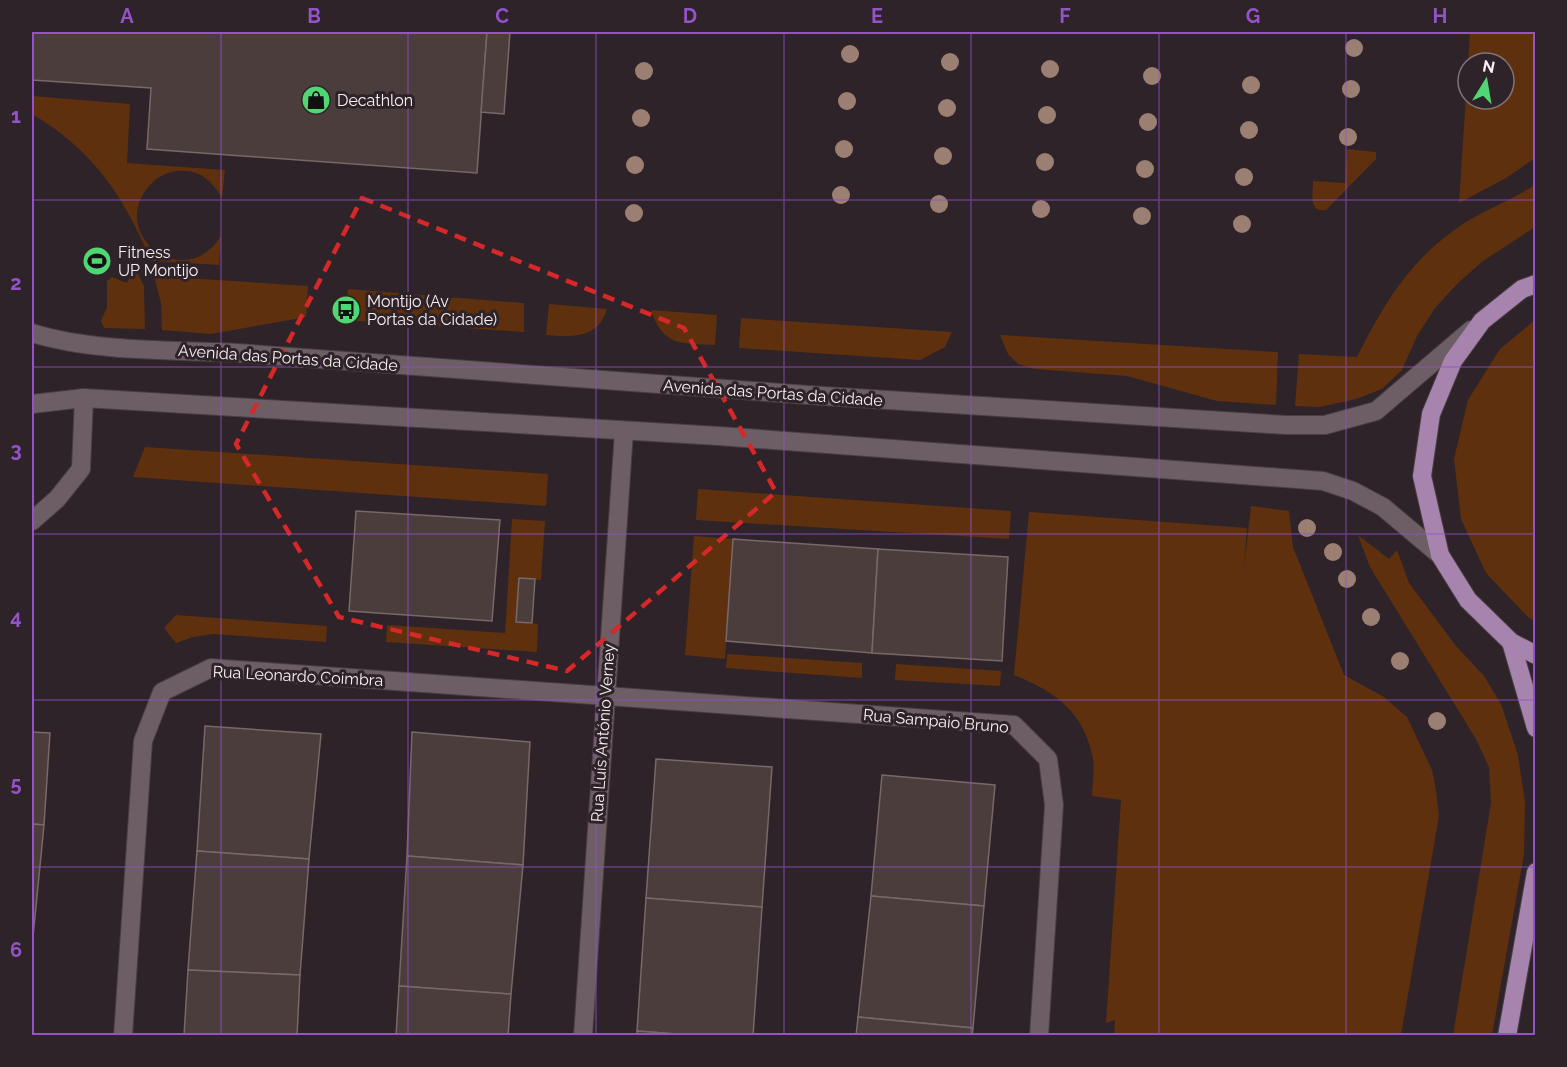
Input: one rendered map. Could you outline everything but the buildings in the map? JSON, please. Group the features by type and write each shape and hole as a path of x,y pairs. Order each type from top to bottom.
{"main road":[{"path":"1531,283 1482,321 1453,361 1431,414 1422,476 1440,555 1468,600 1511,642 1536,655"},
{"path":"1511,642 1536,728"},
{"path":"1507,1035 1536,872"}],"street":[{"name":"Avenida das Portas da Cidade","path":"32,333 65,342 152,349 237,353 854,399 1286,425 1324,425 1376,411 1482,321"},
{"path":"32,404 84,398 624,431 1323,481 1353,491 1383,507 1440,555"},
{"path":"32,521 57,499 81,469 84,398"},
{"name":"Rua Luís António Verney","path":"583,1035 624,431"},
{"name":"Rua Leonardo Coimbra","path":"123,1035 143,741 162,692 211,668 606,698"},
{"name":"Rua Sampaio Bruno","path":"606,698 1014,725 1048,759 1054,805 1039,1035"}],"highlighted area":[{"path":"362,198 684,328 776,492 567,671 339,617 236,444"}],"shaded area":[{"path":"1470,32 1535,32 1535,158 1506,178 1459,203 1465,111 1516,111 1516,51 1469,51"},
{"path":"32,96 130,104 127,163 225,170 222,198 209,181 193,172 174,172 159,177 150,185 139,203 137,222 143,238 155,251 171,258 188,260 206,253 221,236 219,265 151,261 118,195 73,143 32,114"},
{"path":"1347,149 1376,152 1376,159 1326,210 1320,210 1316,208 1313,201 1313,181 1345,183"},
{"path":"1535,185 1535,227 1483,261 1458,283 1435,308 1417,336 1402,370 1382,389 1356,399 1320,407 1295,406 1299,354 1357,357 1390,299 1430,250 1466,222"},
{"path":"135,267 144,286 145,329 104,328 101,321 107,307 107,281 112,277 127,283"},
{"path":"154,276 308,286 306,317 211,334 162,330 161,303"},
{"path":"348,289 524,303 524,332 345,320"},
{"path":"549,304 607,309 603,319 591,331 574,336 546,335"},
{"path":"651,310 717,315 715,345 675,341 661,331"},
{"path":"741,318 952,332 945,347 920,360 739,348"},
{"path":"1535,320 1535,621 1528,617 1486,573 1461,519 1454,459 1468,400 1500,349"},
{"path":"1000,335 1278,352 1276,405 1217,401 1127,376 1035,369 1018,364 1008,354"},
{"path":"145,447 548,474 546,506 133,477"},
{"path":"698,489 1011,511 1009,539 696,520"},
{"path":"1251,506 1289,511 1293,547 1344,675 1384,697 1407,717 1432,770 1439,816 1401,1035 1114,1036 1115,1020 1106,1023 1121,800 1092,796 1093,759 1083,728 1075,716 1055,697 1014,675 1029,512 1247,528 1244,569"},
{"path":"512,519 545,521 541,580 519,578 516,622 538,624 537,652 386,642 387,625 505,633"},
{"path":"1358,535 1389,559 1397,550 1409,583 1456,646 1484,676 1501,704 1518,755 1525,802 1524,854 1492,1035 1453,1035 1491,803 1489,767 1476,739 1370,567"},
{"path":"694,536 733,539 725,659 685,655"},
{"path":"176,615 327,626 326,642 213,634 193,637 176,643 164,628"},
{"path":"727,654 862,663 862,678 726,668"},
{"path":"896,664 1001,671 1000,686 895,680"}],"place":[{"name":"Decathlon","path":"316,100"},
{"name":"Fitness UP Montijo","path":"97,261"},
{"name":"Montijo (Av Portas da Cidade)","path":"346,310"}]}
